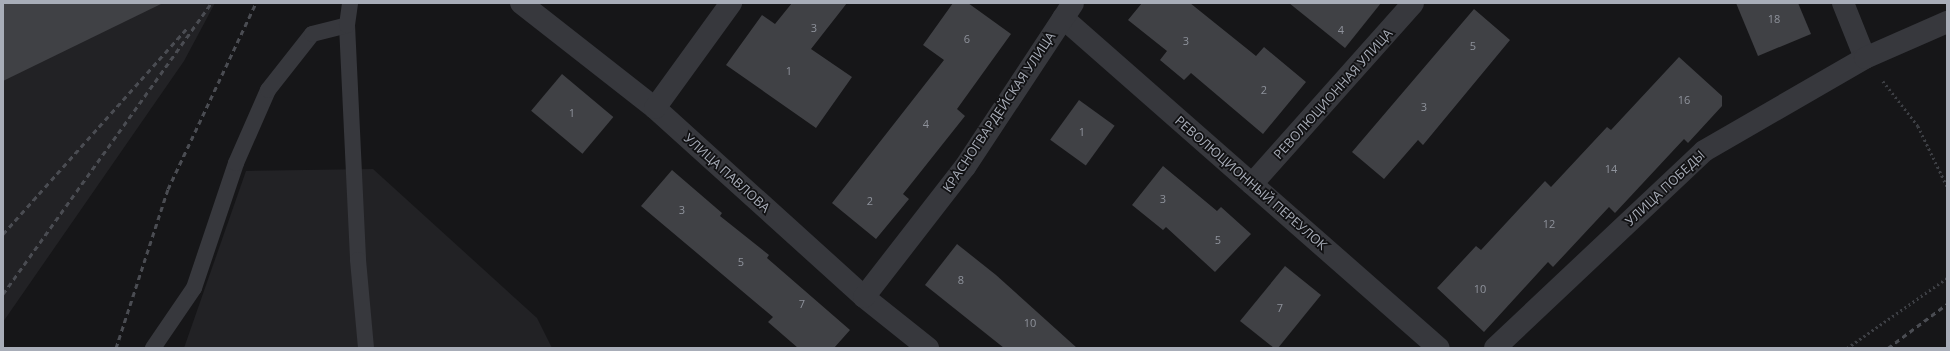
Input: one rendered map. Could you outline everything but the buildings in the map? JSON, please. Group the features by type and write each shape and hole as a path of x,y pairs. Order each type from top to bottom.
{"street":[{"name":"УЛИЦА ПАВЛОВА","path":"521,3 655,108 864,297 928,348"},
{"path":"655,108 731,3"},
{"name":"РЕВОЛЮЦИОННАЯ УЛИЦА","path":"1252,184 1413,3"},
{"path":"1843,3 1865,58"},
{"name":"РЕВОЛЮЦИОННЫЙ ПЕРЕУЛОК","path":"1068,11 1252,184 1438,348"},
{"name":"КРАСНОГВАРДЕЙСКАЯ УЛИЦА","path":"864,297 965,167 1068,11"},
{"name":"УЛИЦА ПОБЕДЫ","path":"1495,348 1704,151 1865,58 1947,22"}],"lane":[{"path":"350,3 347,25 358,260 366,348"},
{"path":"153,348 194,288 236,163 268,90 312,34 347,25"}],"path":[{"path":"1865,58 1918,126 1947,186"},
{"path":"1847,348 1947,278"}],"shaded area":[{"path":"3,3 215,3 184,61 3,322"},
{"path":"373,169 537,318 552,348 184,348 246,171"}],"railway":[{"path":"3,294 211,3"},
{"path":"116,348 168,189 256,3"},
{"path":"3,234 187,28"},
{"path":"1888,348 1947,304"}]}
